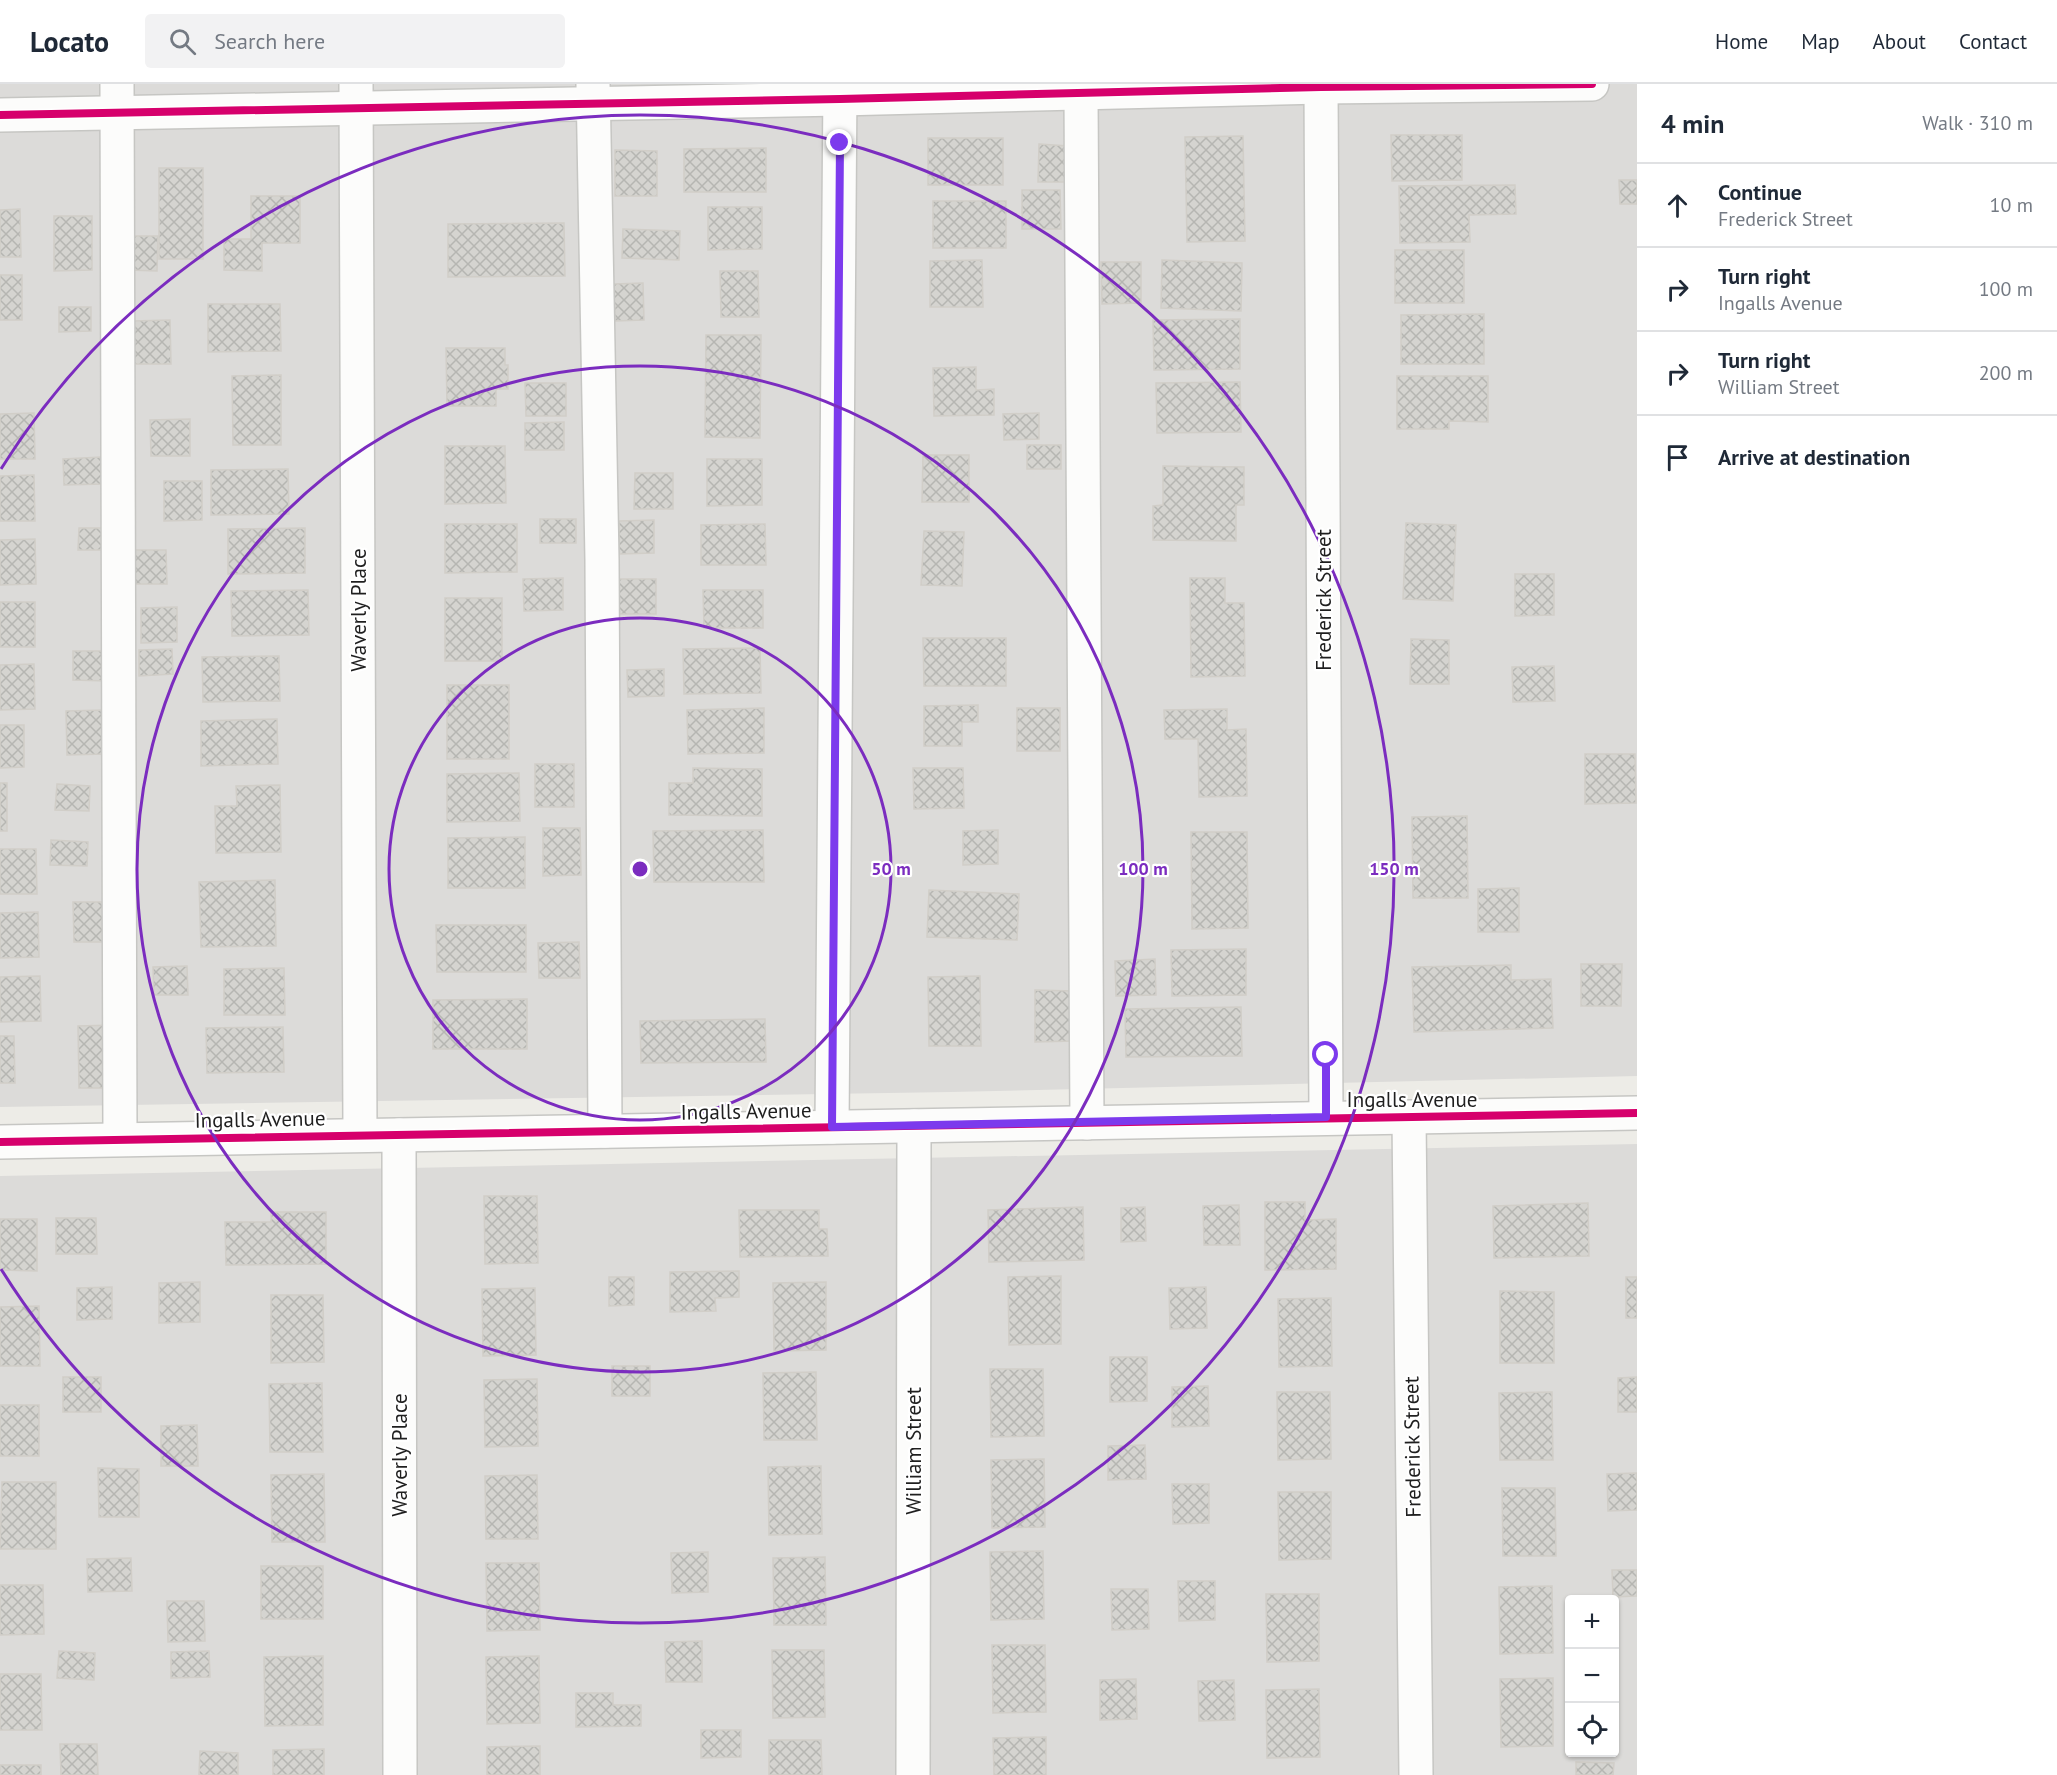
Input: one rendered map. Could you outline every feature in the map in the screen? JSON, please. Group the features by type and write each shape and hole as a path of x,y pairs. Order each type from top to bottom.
{"street":[{"path":"0,115 117,98 840,92 1081,94 1321,86 1592,84"},
{"name":"Frederick Street","path":"1321,86 1326,1117"},
{"path":"832,1127 840,92"},
{"path":"593,94 602,560 605,1131"},
{"path":"1081,94 1087,1123"},
{"name":"Waverly Place","path":"356,96 360,1135"},
{"path":"117,98 120,1139"},
{"name":"Ingalls Avenue","path":"0,1142 1637,1113"},
{"name":"Frederick Street","path":"1409,1118 1416,1775"},
{"name":"William Street","path":"913,1775 914,1126"},
{"name":"Waverly Place","path":"399,1135 400,1775"}],"shaded area":[{"path":"0,84 1637,84 1637,1076 951,1092 0,1107"},
{"path":"1637,1144 1637,1775 0,1775 0,1176"}],"building":[{"path":"1391,135 1462,135 1462,180 1392,181"},
{"path":"1243,136 1245,241 1187,242 1185,137"},
{"path":"928,138 1003,138 1003,185 928,185"},
{"path":"1039,144 1068,146 1068,182 1038,182"},
{"path":"766,148 766,192 684,192 684,149"},
{"path":"615,150 657,151 657,196 615,196"},
{"path":"159,168 203,168 203,259 159,259"},
{"path":"1619,180 1637,180 1637,204 1620,204"},
{"path":"1515,185 1516,214 1469,215 1470,242 1400,243 1399,186"},
{"path":"1022,190 1060,190 1061,229 1022,229"},
{"path":"251,196 300,196 300,243 262,243 262,271 224,270 224,239 251,239"},
{"path":"933,201 1006,201 1006,248 933,248"},
{"path":"708,207 762,207 762,249 708,250"},
{"path":"20,209 21,257 0,257 0,210"},
{"path":"54,216 92,216 92,270 54,271"},
{"path":"564,223 565,276 448,277 448,224"},
{"path":"623,229 680,231 679,260 622,258"},
{"path":"129,236 158,236 157,271 128,270"},
{"path":"1395,250 1464,250 1464,303 1395,303"},
{"path":"982,260 983,307 930,307 930,261"},
{"path":"1162,260 1242,263 1241,311 1161,308"},
{"path":"1101,262 1141,262 1141,303 1102,304"},
{"path":"720,271 758,271 759,317 721,317"},
{"path":"0,275 22,275 22,320 0,320"},
{"path":"643,283 644,320 615,321 614,284"},
{"path":"208,304 280,304 281,351 208,352"},
{"path":"59,307 91,307 91,331 59,332"},
{"path":"1484,314 1484,364 1401,364 1401,315"},
{"path":"1240,319 1240,369 1154,370 1153,320"},
{"path":"170,320 171,364 133,364 133,321"},
{"path":"706,335 761,335 760,438 705,437"},
{"path":"446,348 505,348 508,389 496,389 496,406 447,406"},
{"path":"976,367 976,390 994,389 994,415 934,416 933,368"},
{"path":"281,375 281,445 233,445 232,376"},
{"path":"1397,376 1488,376 1488,422 1449,421 1449,429 1397,429"},
{"path":"1240,382 1241,432 1157,433 1156,383"},
{"path":"525,383 566,383 566,416 526,416"},
{"path":"34,413 35,459 0,459 0,414"},
{"path":"1039,413 1039,439 1004,440 1003,414"},
{"path":"190,419 190,456 151,456 150,420"},
{"path":"564,422 564,450 525,450 525,423"},
{"path":"1027,445 1061,445 1061,469 1027,469"},
{"path":"445,446 505,446 506,503 445,504"},
{"path":"923,455 969,455 969,502 922,502"},
{"path":"101,457 102,484 64,485 63,459"},
{"path":"707,459 762,459 762,505 707,506"},
{"path":"1163,466 1244,467 1244,505 1236,505 1236,541 1153,540 1153,506 1163,505"},
{"path":"288,469 289,514 211,515 211,470"},
{"path":"635,473 673,473 673,509 634,509"},
{"path":"34,475 35,521 0,521 0,476"},
{"path":"164,481 202,481 202,520 164,521"},
{"path":"540,519 576,519 576,543 540,543"},
{"path":"654,520 654,553 619,554 619,521"},
{"path":"1406,523 1456,525 1453,601 1403,599"},
{"path":"445,524 517,524 517,572 445,573"},
{"path":"765,524 766,565 701,565 701,525"},
{"path":"79,528 109,528 109,550 78,550"},
{"path":"305,528 305,573 228,574 228,529"},
{"path":"924,531 964,532 962,586 921,585"},
{"path":"35,539 36,584 0,585 0,540"},
{"path":"131,550 166,550 167,584 131,584"},
{"path":"1515,574 1554,574 1554,615 1515,616"},
{"path":"563,578 563,610 524,611 523,579"},
{"path":"1190,578 1225,578 1225,603 1244,603 1245,676 1191,677"},
{"path":"618,579 656,579 656,614 618,614"},
{"path":"308,590 309,635 232,636 231,591"},
{"path":"703,590 763,590 763,628 704,628"},
{"path":"445,598 502,598 502,661 445,661"},
{"path":"0,602 35,602 35,647 0,647"},
{"path":"177,607 177,642 141,643 141,608"},
{"path":"923,638 1006,638 1006,686 924,686"},
{"path":"1411,639 1449,640 1449,684 1410,684"},
{"path":"760,648 761,693 684,694 683,649"},
{"path":"172,649 173,674 139,676 139,650"},
{"path":"73,651 107,651 107,681 73,680"},
{"path":"279,656 280,701 203,702 202,657"},
{"path":"34,664 35,709 0,710 0,665"},
{"path":"1554,666 1555,701 1513,702 1512,667"},
{"path":"664,669 664,696 628,697 627,670"},
{"path":"447,685 509,685 509,759 447,759"},
{"path":"978,705 978,722 962,722 962,746 924,746 924,706"},
{"path":"764,708 764,753 688,754 687,710"},
{"path":"1017,708 1060,708 1060,751 1017,751"},
{"path":"1227,709 1227,730 1246,729 1247,796 1199,797 1198,739 1165,739 1164,710"},
{"path":"104,710 104,754 67,755 66,711"},
{"path":"277,719 278,764 201,766 201,721"},
{"path":"0,725 24,725 24,767 0,768"},
{"path":"1585,754 1635,754 1636,803 1585,804"},
{"path":"535,764 574,764 574,807 535,807"},
{"path":"693,768 762,769 762,816 669,815 669,783 693,783"},
{"path":"913,768 963,768 964,808 914,809"},
{"path":"519,773 520,821 447,822 447,774"},
{"path":"0,783 7,783 7,831 0,831"},
{"path":"57,784 90,786 89,811 55,810"},
{"path":"280,785 281,852 216,853 215,806 237,806 236,786"},
{"path":"1467,816 1468,898 1413,898 1412,817"},
{"path":"543,828 580,828 581,875 543,876"},
{"path":"763,830 764,882 654,882 653,831"},
{"path":"998,830 998,864 963,865 963,831"},
{"path":"1191,832 1247,832 1248,928 1192,929"},
{"path":"525,837 525,888 448,888 448,838"},
{"path":"51,840 88,842 87,866 50,865"},
{"path":"0,849 36,849 37,894 0,894"},
{"path":"275,880 276,946 201,947 199,882"},
{"path":"1519,888 1519,932 1478,932 1478,889"},
{"path":"929,890 1019,894 1017,940 927,937"},
{"path":"73,902 108,902 109,942 74,942"},
{"path":"38,912 39,957 0,958 0,913"},
{"path":"436,925 526,925 526,972 437,972"},
{"path":"579,942 580,978 539,978 538,943"},
{"path":"1246,949 1246,995 1172,996 1171,950"},
{"path":"1155,959 1156,995 1116,996 1115,961"},
{"path":"1581,964 1622,964 1621,1006 1581,1006"},
{"path":"1511,965 1511,980 1551,979 1553,1028 1414,1032 1412,967"},
{"path":"187,966 188,995 154,995 153,967"},
{"path":"284,968 285,1015 224,1015 224,969"},
{"path":"40,976 41,1021 0,1022 0,977"},
{"path":"980,976 981,1046 929,1046 928,977"},
{"path":"1035,990 1073,991 1074,1041 1035,1042"},
{"path":"527,999 527,1049 433,1049 433,1000"},
{"path":"1241,1007 1242,1056 1126,1057 1125,1009"},
{"path":"765,1019 766,1062 641,1063 640,1021"},
{"path":"115,1025 116,1088 79,1088 78,1026"},
{"path":"283,1027 284,1072 207,1073 206,1028"},
{"path":"0,1036 14,1036 15,1083 0,1083"},
{"path":"484,1196 537,1196 538,1263 485,1264"},
{"path":"1265,1202 1305,1202 1305,1220 1336,1219 1336,1269 1265,1270"},
{"path":"1588,1203 1589,1256 1494,1258 1493,1206"},
{"path":"1239,1205 1240,1245 1204,1245 1203,1206"},
{"path":"1083,1207 1084,1260 989,1262 988,1210"},
{"path":"1145,1207 1146,1241 1121,1242 1121,1208"},
{"path":"739,1210 819,1210 819,1229 827,1229 828,1256 740,1257"},
{"path":"271,1212 326,1212 326,1264 226,1265 225,1222 271,1222"},
{"path":"56,1218 96,1218 97,1254 56,1254"},
{"path":"0,1219 37,1219 37,1271 0,1270"},
{"path":"739,1271 739,1297 715,1298 716,1311 670,1312 670,1272"},
{"path":"1061,1276 1061,1344 1009,1345 1008,1277"},
{"path":"609,1277 634,1277 634,1305 609,1306"},
{"path":"1626,1277 1637,1277 1637,1318 1626,1318"},
{"path":"200,1282 200,1322 159,1323 159,1283"},
{"path":"826,1282 826,1350 774,1351 773,1283"},
{"path":"112,1287 112,1319 77,1320 77,1288"},
{"path":"1206,1287 1207,1328 1170,1329 1169,1288"},
{"path":"535,1288 536,1355 483,1356 482,1289"},
{"path":"1500,1291 1554,1292 1554,1363 1500,1363"},
{"path":"271,1295 323,1295 324,1362 271,1363"},
{"path":"1331,1298 1332,1366 1279,1367 1278,1299"},
{"path":"39,1306 40,1366 0,1366 0,1307"},
{"path":"1110,1357 1147,1357 1147,1401 1110,1402"},
{"path":"612,1366 650,1366 650,1396 612,1396"},
{"path":"990,1369 1043,1369 1044,1436 991,1437"},
{"path":"816,1372 817,1440 764,1440 763,1373"},
{"path":"63,1377 101,1377 101,1412 63,1412"},
{"path":"1637,1377 1637,1412 1618,1412 1618,1378"},
{"path":"537,1379 538,1446 485,1447 484,1380"},
{"path":"322,1383 323,1452 270,1452 269,1384"},
{"path":"1208,1386 1209,1426 1172,1427 1172,1387"},
{"path":"1277,1392 1330,1392 1331,1459 1278,1460"},
{"path":"1552,1392 1553,1460 1500,1460 1499,1393"},
{"path":"0,1405 39,1405 39,1456 0,1456"},
{"path":"197,1425 198,1466 161,1466 161,1426"},
{"path":"1145,1445 1146,1479 1108,1480 1108,1446"},
{"path":"1044,1459 1045,1527 992,1528 991,1460"},
{"path":"821,1466 822,1534 769,1535 768,1467"},
{"path":"98,1468 139,1469 139,1517 99,1517"},
{"path":"1637,1473 1637,1510 1608,1511 1607,1474"},
{"path":"324,1474 325,1542 272,1542 271,1475"},
{"path":"537,1475 538,1539 486,1539 485,1476"},
{"path":"2,1482 56,1482 56,1549 0,1549"},
{"path":"1172,1484 1209,1484 1209,1523 1173,1524"},
{"path":"1502,1488 1555,1488 1556,1556 1503,1556"},
{"path":"1278,1492 1331,1492 1331,1559 1279,1560"},
{"path":"1043,1551 1044,1619 991,1620 990,1552"},
{"path":"708,1552 708,1592 672,1593 671,1553"},
{"path":"825,1557 826,1625 774,1625 773,1558"},
{"path":"131,1558 132,1591 88,1592 87,1559"},
{"path":"486,1563 539,1563 540,1630 487,1631"},
{"path":"261,1566 323,1566 323,1619 261,1619"},
{"path":"1612,1570 1637,1570 1637,1596 1613,1595"},
{"path":"1178,1581 1215,1581 1215,1620 1179,1621"},
{"path":"0,1585 43,1585 44,1634 0,1635"},
{"path":"1552,1586 1553,1653 1500,1654 1499,1587"},
{"path":"1111,1589 1148,1589 1149,1629 1112,1630"},
{"path":"1266,1594 1319,1594 1319,1661 1267,1662"},
{"path":"167,1601 204,1601 205,1641 168,1642"},
{"path":"702,1641 702,1682 666,1682 665,1642"},
{"path":"992,1645 1045,1645 1046,1712 993,1713"},
{"path":"772,1650 824,1650 825,1717 773,1718"},
{"path":"59,1651 95,1653 94,1680 57,1678"},
{"path":"209,1651 210,1677 171,1678 171,1652"},
{"path":"323,1656 323,1725 265,1726 264,1657"},
{"path":"539,1656 540,1723 487,1724 486,1657"},
{"path":"0,1674 41,1674 42,1730 0,1730"},
{"path":"1553,1678 1553,1746 1501,1747 1500,1679"},
{"path":"1136,1679 1137,1719 1100,1720 1100,1680"},
{"path":"1234,1680 1235,1720 1199,1721 1198,1681"},
{"path":"1319,1689 1320,1757 1267,1758 1266,1690"},
{"path":"576,1693 613,1693 613,1705 641,1705 641,1726 576,1727"},
{"path":"701,1730 741,1730 741,1757 701,1758"},
{"path":"1046,1737 1046,1775 994,1775 993,1738"},
{"path":"769,1740 821,1740 822,1775 769,1775"},
{"path":"60,1744 97,1744 98,1775 61,1775"},
{"path":"540,1746 540,1775 487,1775 487,1747"},
{"path":"324,1749 324,1775 273,1775 273,1750"},
{"path":"200,1751 238,1753 238,1775 199,1775"},
{"path":"1576,1762 1614,1763 1613,1775 1576,1775"},
{"path":"0,1765 41,1765 41,1775 0,1775"}],"cycle path":[{"path":"0,115 840,99 1321,87 1592,84"},
{"path":"0,1142 1637,1113"}],"route":[{"path":"840,143 832,1127 1326,1117 1326,1055"}]}
